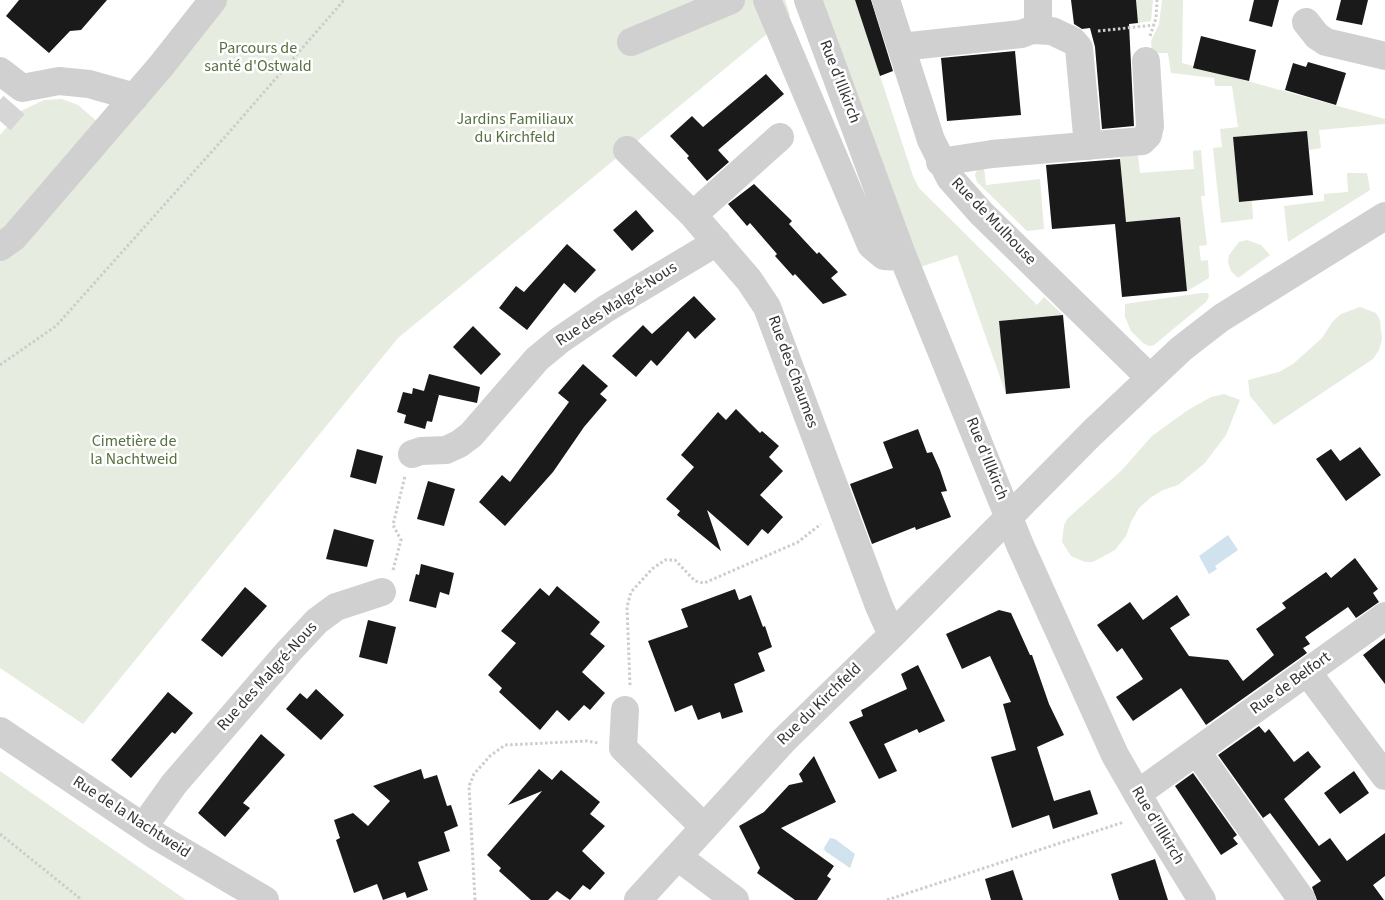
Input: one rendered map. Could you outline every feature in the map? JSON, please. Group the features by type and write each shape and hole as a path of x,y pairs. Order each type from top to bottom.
{"street":[{"path":"0,247 14,237 134,97 213,0"},
{"path":"631,42 731,0"},
{"path":"768,0 871,245 884,256 903,257"},
{"name":"Rue d'Illkirch","path":"808,0 903,257 1009,516 1112,747 1143,804 1202,900"},
{"name":"Rue de Mulhouse","path":"886,0 940,162 950,178 980,212 1150,378"},
{"path":"1032,30 1038,24 1038,0"},
{"path":"1306,22 1317,36 1326,42 1385,56"},
{"path":"901,47 1020,34 1032,30 1052,31 1064,36 1079,48 1088,146"},
{"path":"940,162 992,154 1142,141 1148,135 1150,126 1146,61"},
{"path":"0,71 22,88 22,96 59,81 89,84 134,97"},
{"path":"693,215 780,137"},
{"name":"Rue des Chaumes","path":"627,150 693,215 750,280 767,307 892,635"},
{"path":"1009,516 1181,349 1221,318 1385,216"},
{"name":"Rue des Malgré-Nous","path":"412,454 421,451 446,450 459,444 477,428 537,360 560,340 607,308 717,242"},
{"name":"Rue du Kirchfeld","path":"638,900 784,740 892,635 1009,516"},
{"name":"Rue des Malgré-Nous","path":"144,826 174,784 289,651 317,622 336,607 382,592"},
{"name":"Rue de Belfort","path":"1143,804 1197,752 1385,616"},
{"path":"1308,673 1385,776"},
{"path":"625,710 623,748 704,827"},
{"name":"Rue de la Nachtweid","path":"0,731 144,826 264,900"},
{"path":"1197,752 1302,900"},
{"path":"678,856 735,900"}],"path":[{"path":"0,365 56,326 344,0"},
{"path":"1146,61 1149,38 1155,25 1157,0"},
{"path":"1064,36 1155,25"},
{"path":"382,592 390,581 401,540 393,525 407,465 412,454"},
{"path":"625,710 630,683 627,607 632,592 652,569 664,560 674,560 695,580 704,583 798,542 816,527 843,510"},
{"path":"476,900 469,786 474,774 490,756 505,745 587,741 597,742 605,751 623,748"},
{"path":"887,900 1143,804"},
{"path":"0,834 82,900"}],"green space":[{"path":"225,0 785,0 790,15 398,338 83,724 0,668 0,254"},
{"path":"817,0 855,0 913,176 919,188 1037,305 1044,297 1063,315 999,321 1006,394 957,255 917,268"},
{"path":"1136,0 1153,0 1151,21 1138,23"},
{"path":"1162,0 1183,0 1182,63 1385,119 1385,124 1319,130 1321,148 1309,150 1307,131 1233,137 1239,202 1252,201 1253,219 1221,223 1213,148 1222,147 1220,129 1238,127 1232,86 1215,86 1214,78 1171,73 1168,53 1152,53 1151,41 1159,24"},
{"path":"62,99 78,105 100,124 0,233 0,135 21,111 44,100"},
{"path":"1201,150 1205,196 1201,196 1207,245 1199,246 1201,261 1208,260 1209,278 1187,291 1179,217 1126,222 1120,157 1138,155 1140,173 1194,169 1193,151"},
{"path":"984,168 986,185 1040,179 1044,229 1027,231 977,182 975,175 977,170"},
{"path":"1347,173 1367,173 1370,190 1288,242 1284,206 1324,201 1324,194 1348,192"},
{"path":"1247,240 1261,245 1270,255 1238,278 1231,271 1228,262 1229,255 1239,242"},
{"path":"1208,293 1209,296 1206,302 1154,345 1149,346 1143,343 1131,331 1125,317 1125,304"},
{"path":"1360,307 1376,313 1380,320 1382,339 1379,350 1373,359 1274,425 1250,396 1248,380 1279,372 1293,364 1322,338 1333,321 1341,314"},
{"path":"1224,394 1240,400 1226,435 1204,464 1178,485 1163,490 1139,508 1126,536 1115,550 1093,562 1085,562 1071,556 1062,542 1064,525 1068,518 1121,471 1152,436 1188,410 1211,397"},
{"path":"0,771 186,900 0,900"}],"water":[{"path":"1228,535 1238,550 1215,566 1217,569 1209,574 1199,556"},
{"path":"830,838 835,839 855,854 850,868 825,851 824,848"}],"building":[{"path":"19,0 107,0 81,30 70,31 49,53 6,16"},
{"path":"855,0 871,0 893,71 880,76"},
{"path":"1071,0 1136,0 1138,23 1129,24 1134,126 1102,129 1095,47 1090,28 1082,29 1074,24"},
{"path":"1254,0 1279,0 1272,27 1249,21"},
{"path":"1341,0 1368,0 1362,25 1336,20"},
{"path":"1201,36 1256,50 1249,81 1193,68"},
{"path":"1015,51 1021,115 947,121 941,58"},
{"path":"1308,62 1346,73 1336,105 1285,90 1293,63 1306,67"},
{"path":"766,74 784,94 718,150 729,162 707,181 687,158 689,156 670,136 692,116 703,127"},
{"path":"1307,131 1313,195 1239,202 1233,137"},
{"path":"1120,159 1126,222 1180,217 1187,291 1122,297 1115,224 1052,229 1046,165"},
{"path":"754,184 792,221 789,224 817,254 819,252 838,272 831,278 847,295 823,304 795,274 793,276 750,223 747,226 728,204"},
{"path":"636,210 654,231 632,251 613,230"},
{"path":"567,244 596,270 575,293 564,283 527,330 499,308 516,286 524,292"},
{"path":"694,296 716,319 695,339 688,331 657,366 651,360 636,377 612,356 643,325 652,334"},
{"path":"1063,315 1070,388 1006,394 999,321"},
{"path":"473,326 501,354 481,375 453,347"},
{"path":"583,364 608,386 600,394 607,400 584,427 553,472 505,526 479,502 502,475 510,482 569,402 558,393"},
{"path":"429,374 480,387 477,403 430,393 439,395 432,422 427,421 425,429 404,423 406,415 397,412 403,392 412,394 413,388 424,391"},
{"path":"736,409 760,433 762,431 779,446 769,457 783,471 760,495 783,517 768,534 762,529 748,546 707,510 721,551 677,515 680,511 666,499 694,467 681,455 718,412 726,420"},
{"path":"918,429 927,453 932,452 940,470 947,491 941,492 951,517 916,530 915,527 872,544 850,484 893,468 883,442"},
{"path":"1360,447 1381,475 1346,501 1316,459 1331,449 1340,461"},
{"path":"357,449 383,456 376,484 350,477"},
{"path":"428,481 455,489 444,526 417,519"},
{"path":"334,529 374,540 367,567 326,559"},
{"path":"1355,558 1378,589 1373,593 1379,602 1356,618 1348,607 1305,637 1310,644 1303,648 1307,653 1206,725 1181,688 1133,721 1116,697 1143,679 1122,648 1117,652 1097,625 1130,602 1143,620 1177,595 1190,615 1170,628 1189,656 1228,660 1243,681 1274,655 1256,629 1286,608 1282,603 1326,572 1331,578"},
{"path":"421,564 454,573 449,595 440,592 436,608 409,601 416,574 419,575"},
{"path":"557,586 600,622 590,634 605,646 582,672 605,693 590,710 584,705 569,721 557,710 540,730 499,692 502,688 488,675 516,643 501,631 540,588 549,596"},
{"path":"245,587 267,606 222,657 201,640"},
{"path":"735,589 739,600 751,595 763,627 765,626 772,647 758,653 765,671 734,684 743,712 722,719 720,712 698,720 692,705 675,712 648,641 688,627 681,609"},
{"path":"999,610 1011,613 1030,655 1032,655 1049,704 1064,735 1037,747 1054,801 1090,790 1098,814 1053,829 1049,815 1012,828 991,757 1016,750 1003,704 1011,702 990,656 962,669 946,634"},
{"path":"368,620 396,627 387,664 359,657"},
{"path":"1385,638 1385,684 1363,655"},
{"path":"918,665 945,721 919,733 917,729 884,744 897,771 879,779 849,722 863,716 861,710 907,689 901,674"},
{"path":"316,689 344,715 321,740 286,709 300,693 307,699"},
{"path":"168,692 193,713 175,734 172,732 131,778 111,760"},
{"path":"1259,726 1265,733 1269,729 1294,762 1308,751 1321,767 1284,799 1319,846 1330,838 1347,861 1385,833 1385,876 1373,885 1384,900 1317,900 1312,887 1321,881 1270,813 1263,818 1218,755"},
{"path":"261,734 285,755 243,803 250,808 225,837 198,813"},
{"path":"814,756 836,802 781,828 834,866 827,876 831,879 817,900 795,900 757,873 760,868 739,826 764,812 789,785 803,782 799,774"},
{"path":"421,769 424,779 437,775 447,806 451,805 458,826 444,832 450,851 418,862 428,890 407,898 405,892 383,900 377,884 354,893 336,840 340,838 334,820 353,813 368,826 390,801 373,786"},
{"path":"539,769 552,780 561,770 600,802 590,814 605,826 582,851 605,873 590,890 583,885 570,900 557,891 548,900 531,900 499,871 501,868 487,855 542,791 508,805"},
{"path":"1354,771 1369,793 1340,814 1324,793"},
{"path":"1193,773 1237,835 1233,838 1238,844 1221,855 1175,786"},
{"path":"1155,859 1168,900 1119,900 1111,874"},
{"path":"1013,870 1023,900 991,900 985,879"}],"tunnel":[{"path":"0,121 14,105"}],"park label":[{"name":"Parcours de santé d'Ostwald","path":"258,58"},
{"name":"Jardins Familiaux du Kirchfeld","path":"515,129"},
{"name":"Cimetière de la Nachtweid","path":"134,451"}]}
